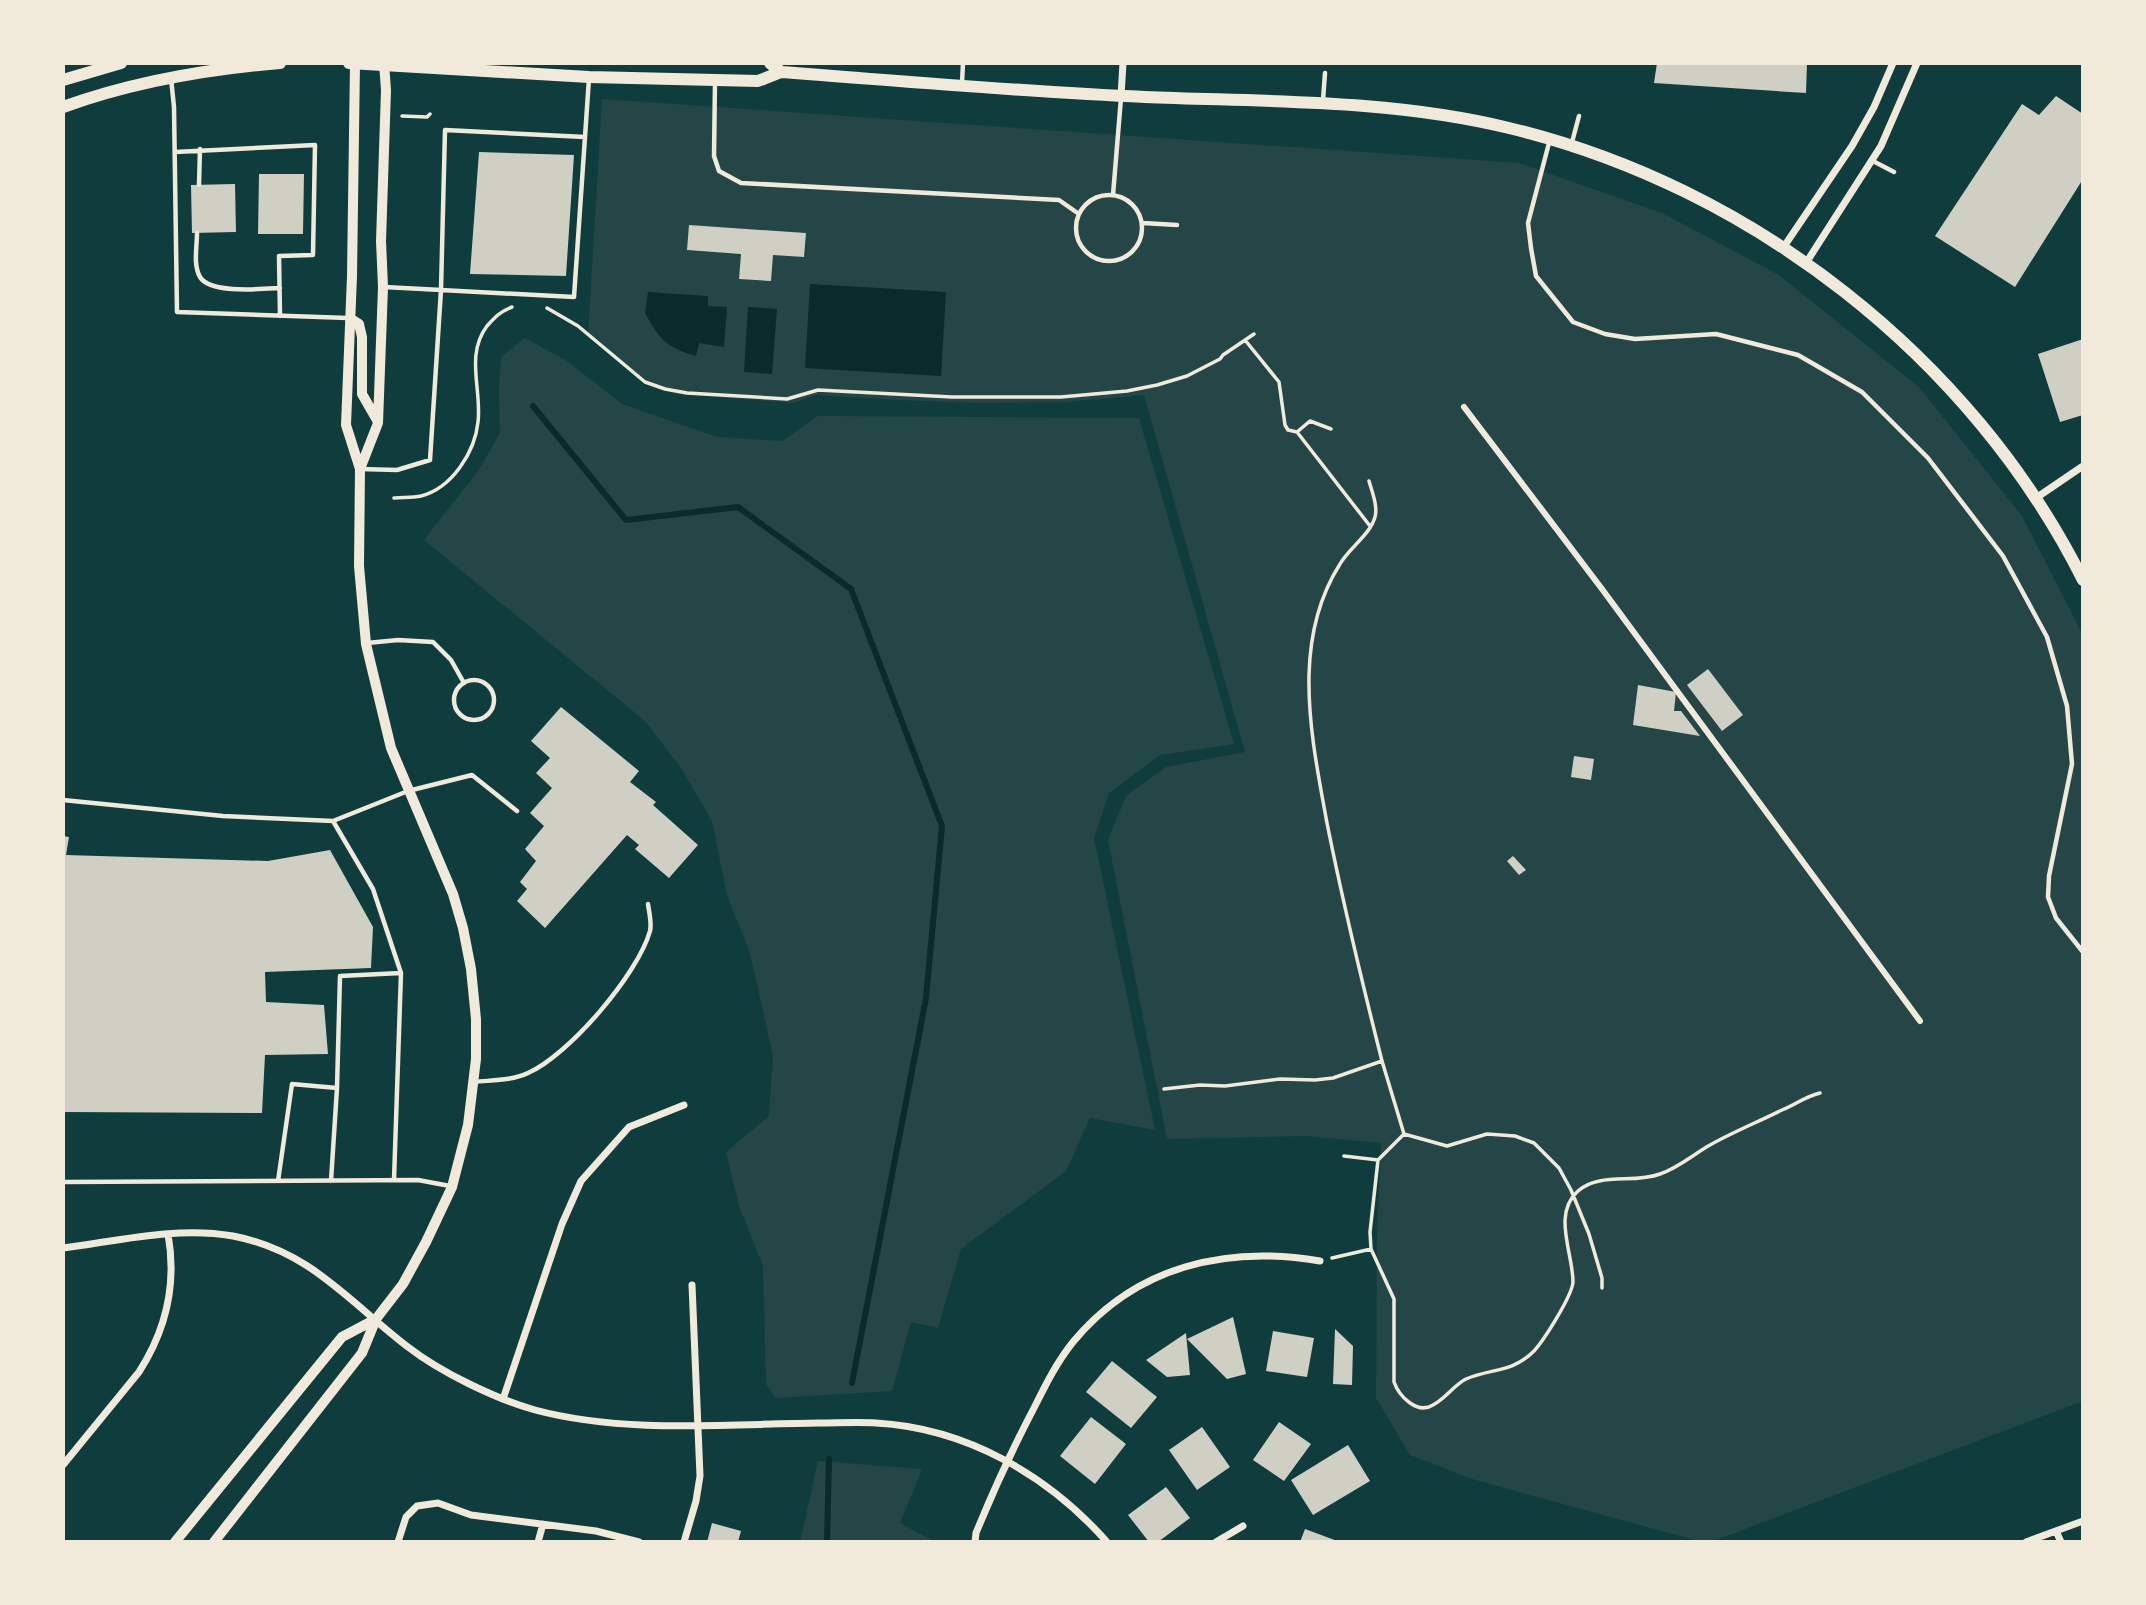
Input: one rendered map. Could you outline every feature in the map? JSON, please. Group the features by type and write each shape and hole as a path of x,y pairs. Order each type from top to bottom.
{"main road":[{"path":"63,80 121,63"},
{"path":"63,107 114,91 171,78 280,63"},
{"path":"349,63 589,77 758,81 781,68"},
{"path":"770,63 781,68 962,85 1121,96 1385,107 1447,115 1550,139 1626,165 1683,189 1783,248 1875,317 1973,415 2036,498 2083,580"}],"street":[{"path":"214,1542 362,1353 376,1319 402,1284 420,1253 452,1187 468,1125 474,1082 476,1019 471,969 463,928 453,894 391,748 366,643 359,566 360,469 345,425 351,318 355,63"},
{"path":"1121,96 1123,63"},
{"path":"1783,248 1852,146 1874,107 1893,63"},
{"path":"1806,263 1881,146 1917,63"},
{"path":"360,469 378,423 383,287 380,241 386,90 384,65"},
{"path":"351,318 359,324 362,337 362,394 378,423"},
{"path":"1464,407 1602,589 1920,1021"},
{"path":"2036,498 2083,466"},
{"path":"503,1399 562,1224 581,1181 629,1127 684,1105"},
{"path":"63,1248 168,1234 203,1233 233,1236 272,1248 318,1272 409,1348 464,1381 503,1399 569,1418 605,1423 698,1425 876,1423 945,1435 978,1447 1034,1476 1062,1497 1107,1542"},
{"path":"63,1465 149,1356 169,1304 172,1267 168,1234"},
{"path":"975,1542 976,1532 1006,1460 1054,1370 1073,1342 1097,1318 1154,1279 1218,1258 1252,1254 1286,1255 1320,1261"},
{"path":"684,1542 700,1476 692,1286"},
{"path":"175,1542 342,1337 376,1319"},
{"path":"398,1542 406,1517 417,1506 438,1503 471,1515 596,1531 639,1542"},
{"path":"2026,1542 2083,1521"},
{"path":"538,1542 543,1524"},
{"path":"1216,1542 1243,1526"},
{"path":"2056,1531 2060,1542"}],"lane":[{"path":"962,85 963,63"},
{"path":"1323,104 1325,73"},
{"path":"383,287 574,297 589,77"},
{"path":"171,78 175,152 177,312 351,318"},
{"path":"715,79 715,156 719,171 741,183 1059,201 1079,214"},
{"path":"1114,195 1121,96"},
{"path":"1571,146 1579,116"},
{"path":"360,469 397,470 430,460 442,290 445,131 585,136"},
{"path":"1550,139 1528,223 1531,248 1536,276 1573,323 1605,334 1634,339 1716,334 1798,355 1862,392 1928,458 2003,556 2047,637 2067,706 2072,764 2049,876 2048,897 2056,918 2083,952"},
{"path":"175,152 315,145 313,255 279,256 281,316"},
{"path":"199,185 200,149"},
{"path":"1872,160 1894,172"},
{"path":"1114,195 1133,204 1143,223 1143,234 1132,253 1111,262 1100,261 1082,247 1077,237 1076,225 1079,214 1093,199 1114,195"},
{"path":"1143,223 1177,225"},
{"path":"197,233 196,264 201,278 211,286 227,289 280,288"},
{"path":"366,643 398,640 433,642 451,660 464,683"},
{"path":"476,680 483,682 492,691 494,705 486,716 473,720 461,716 454,699 464,683 476,680"},
{"path":"63,800 223,816 333,821 408,791 472,775 517,811"},
{"path":"333,821 373,889 401,973 394,1180"},
{"path":"474,1082 505,1080 529,1073 568,1045 631,973 650,929 648,904"},
{"path":"331,1181 340,976 401,973"},
{"path":"278,1181 292,1084 337,1088"},
{"path":"63,1182 418,1180 452,1187"}],"path":[{"path":"402,116 427,117 430,114"},
{"path":"394,498 421,495 440,487 452,478 465,458 478,422 475,361 477,346 497,314 517,306"},
{"path":"542,306 578,326 645,382 687,393 787,399 818,390 952,397 1061,397 1127,391 1187,376 1220,359 1254,334"},
{"path":"1245,340 1279,382 1285,425 1289,430 1297,432 1370,526"},
{"path":"1297,432 1310,421 1331,429"},
{"path":"1369,481 1376,505 1375,518 1340,562 1314,626 1309,675 1311,724 1342,898 1382,1061 1404,1133"},
{"path":"1164,1089 1225,1086 1280,1079 1332,1078 1382,1061"},
{"path":"1404,1133 1378,1160 1370,1232 1371,1249 1394,1299 1394,1382 1398,1393 1419,1408 1430,1408 1464,1380 1508,1368 1520,1362 1539,1345 1570,1294 1573,1283 1565,1228 1566,1210 1573,1195 1581,1188 1594,1182 1639,1180 1661,1174 1804,1097 1820,1093"},
{"path":"1404,1133 1447,1146 1487,1134 1515,1136 1534,1143 1559,1168 1573,1195 1589,1234 1602,1279 1602,1288"},
{"path":"1344,1156 1378,1160"},
{"path":"1320,1261 1371,1249"}],"shaded area":[{"path":"602,99 1519,163 1662,213 1779,275 1919,387 2022,516 2083,635 2083,1401 1711,1542 1702,1542 1472,1479 1410,1455 1376,1398 1377,1235 1381,1143 1306,1136 1167,1139 1108,840 1126,796 1166,767 1245,752 1144,395 1064,402 981,403 816,395 793,403 677,394 654,387 588,336"},
{"path":"810,284 946,292 941,376 805,368"},
{"path":"648,292 708,296 708,306 727,307 724,347 699,343 696,356 671,346 655,330 645,313"},
{"path":"748,307 777,309 772,374 744,372"},
{"path":"525,338 567,361 622,404 717,437 782,441 818,416 1139,418 1234,744 1160,755 1109,793 1094,838 1155,1130 1090,1118 1066,1171 961,1249 938,1328 911,1322 892,1391 776,1398 766,1384 763,1266 739,1206 726,1152 769,1116 773,1056 750,953 727,895 712,821 681,768 645,721 424,540 478,471 500,433 501,357"},
{"path":"818,1461 922,1469 900,1523 935,1542 800,1542"}],"building":[{"path":"1657,63 1807,63 1806,93 1654,83"},
{"path":"2056,96 2083,114 2083,179 2015,287 1935,236 2022,104 2039,115"},
{"path":"479,152 574,155 566,276 470,274"},
{"path":"259,174 304,174 303,234 258,234"},
{"path":"235,184 236,232 192,233 191,185"},
{"path":"689,225 806,233 804,257 773,255 771,281 739,279 741,254 687,250"},
{"path":"2083,339 2083,415 2060,422 2038,354"},
{"path":"1708,669 1743,715 1722,731 1687,685"},
{"path":"1638,685 1676,692 1674,711 1681,711 1700,736 1633,725"},
{"path":"561,707 639,771 630,782 656,802 653,805 698,845 669,878 635,849 639,845 627,835 545,928 517,901 527,889 520,882 536,861 525,849 544,826 530,813 552,788 536,773 550,758 531,741"},
{"path":"1574,756 1594,759 1591,780 1571,777"},
{"path":"63,836 69,837 66,855 268,861 330,850 373,927 371,968 265,972 266,1002 324,1005 328,1054 265,1055 262,1113 63,1112"},
{"path":"1513,856 1526,870 1519,875 1507,861"},
{"path":"1233,1317 1246,1374 1227,1379 1187,1339"},
{"path":"1335,1329 1353,1346 1352,1385 1333,1384"},
{"path":"1273,1331 1314,1338 1307,1377 1266,1371"},
{"path":"1186,1333 1190,1375 1167,1377 1146,1360"},
{"path":"1112,1361 1157,1397 1131,1428 1086,1392"},
{"path":"1091,1417 1126,1444 1095,1484 1060,1456"},
{"path":"1279,1422 1311,1444 1284,1481 1253,1460"},
{"path":"1202,1427 1230,1467 1197,1490 1169,1450"},
{"path":"1348,1445 1370,1481 1313,1515 1291,1480"},
{"path":"1166,1487 1190,1518 1158,1542 1149,1542 1128,1515"},
{"path":"712,1523 741,1531 738,1542 707,1542"},
{"path":"1305,1529 1340,1542 1300,1542"}],"waterway":[{"path":"533,406 626,520 738,507 851,589 942,826 926,998 852,1383"},
{"path":"827,1542 829,1459"}]}
